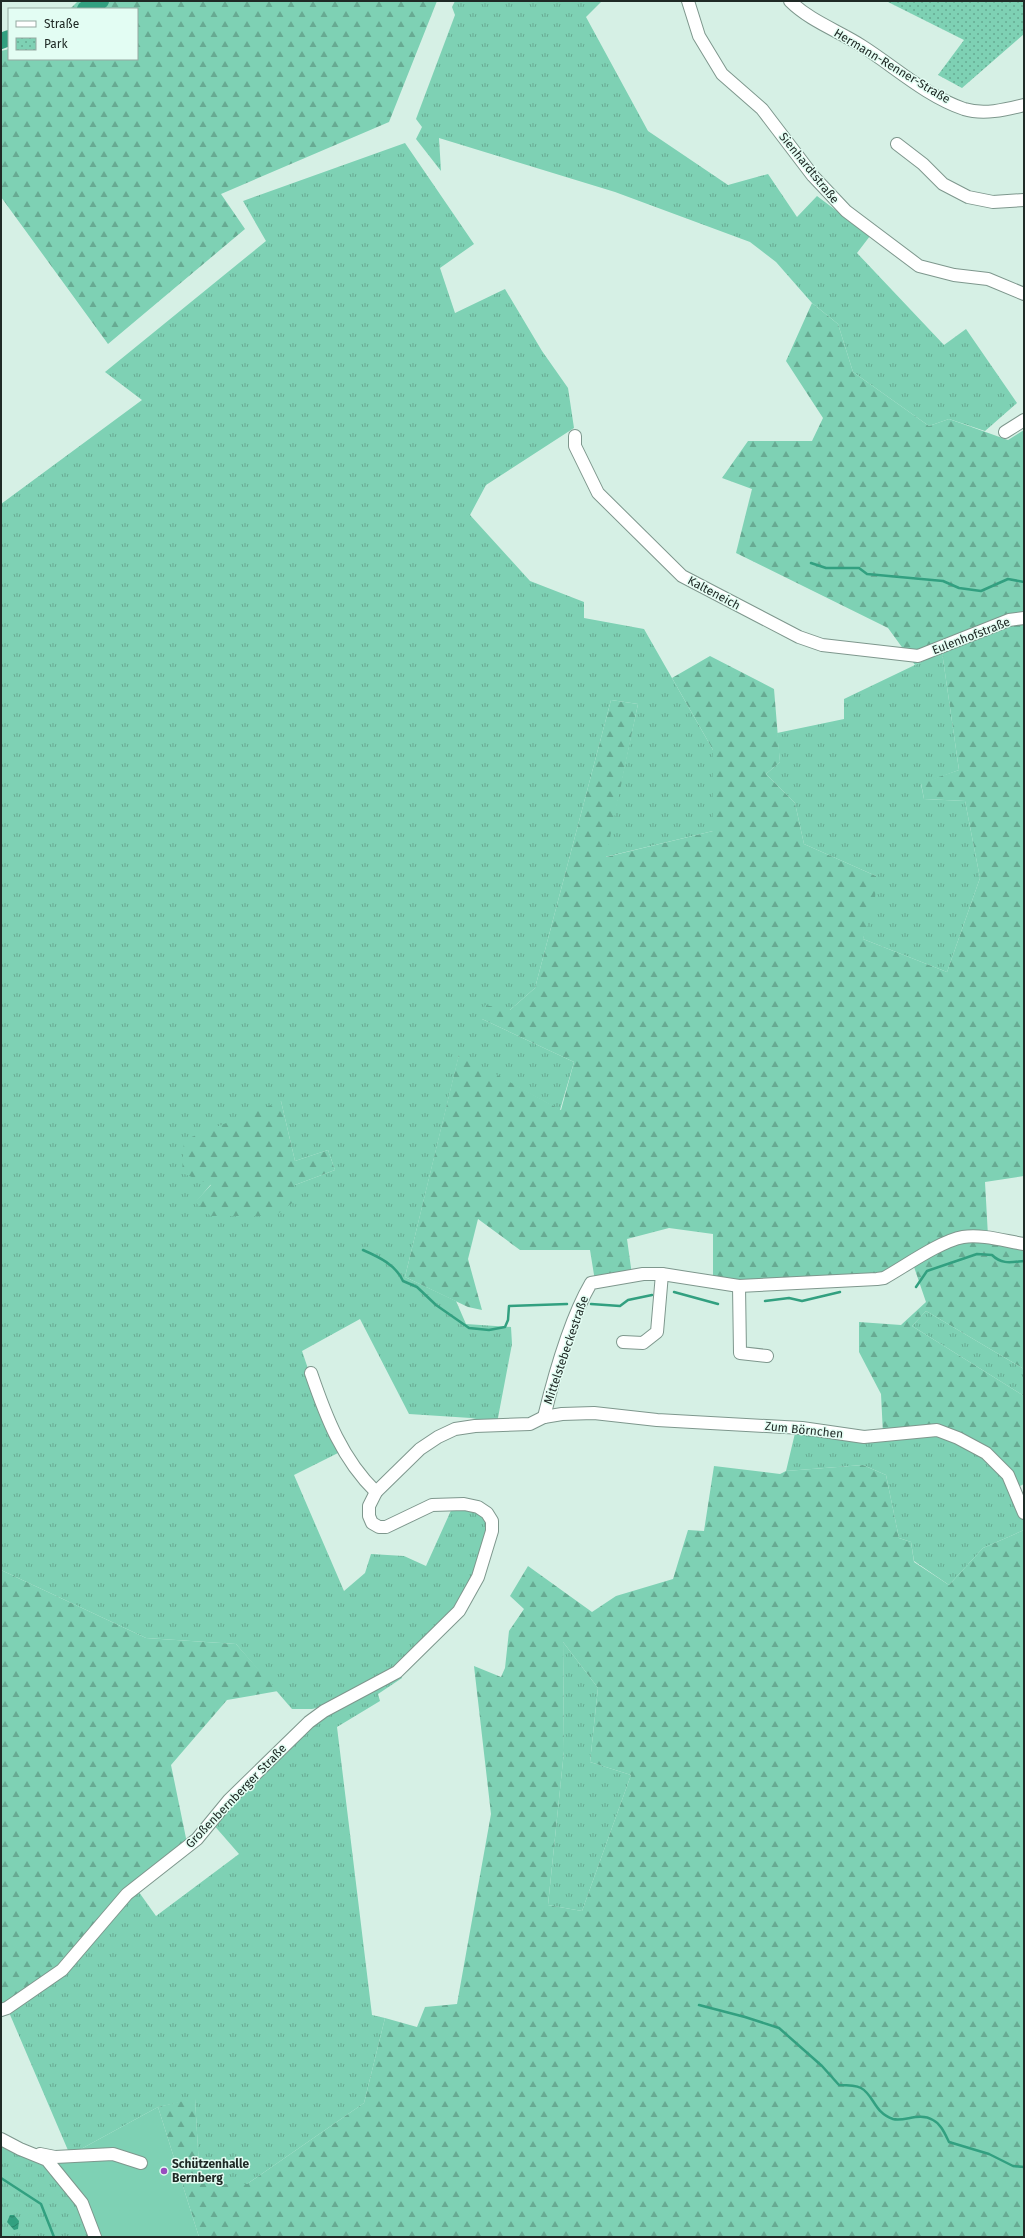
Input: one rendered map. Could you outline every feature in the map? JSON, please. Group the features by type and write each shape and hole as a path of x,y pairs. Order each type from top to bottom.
{"street":[{"name":"Sienhardtstraße","path":"688,1 699,36 722,74 762,108 813,176 846,211 919,266 954,276 988,279 1024,294"},
{"name":"Hermann-Renner-Straße","path":"790,1 824,25 862,46 927,90 964,109 999,112 1024,105"},
{"path":"898,144 923,164 943,184 968,197 993,202 1024,200"},
{"path":"1005,432 1024,420"},
{"name":"Kalteneich","path":"575,436 575,446 598,493 682,576 798,637 822,645 918,656"},
{"name":"Eulenhofstraße","path":"918,656 1009,620 1024,618"},
{"name":"Mittelstebeckestraße","path":"309,1722 324,1711 397,1672 459,1611 478,1577 492,1531 492,1521 487,1513 478,1507 449,1503 432,1505 386,1527 379,1527 372,1523 369,1516 369,1506 376,1492 420,1449 438,1436 455,1429 475,1426 530,1424 544,1417 551,1388 582,1298 591,1283 643,1274 662,1274 739,1286 884,1278 938,1247 962,1237 985,1238 1024,1244"},
{"path":"623,1342 643,1343 657,1332 662,1274"},
{"path":"739,1286 740,1353 767,1356"},
{"path":"311,1373 322,1406 343,1451 376,1492"},
{"name":"Zum Börnchen","path":"544,1417 562,1414 594,1413 657,1420 802,1428 864,1437 937,1430 958,1438 986,1453 1008,1475 1024,1513"},
{"name":"Großenbernberger Straße","path":"1,2010 7,2008 62,1970 128,1894 197,1839 229,1800 309,1722"},
{"path":"1,2139 20,2149 47,2160 82,2203 95,2237"},
{"path":"20,2149 55,2157 112,2154 141,2163"}],"green space":[{"path":"78,1 437,1 389,122 221,194 245,229 108,344 1,197 1,51 8,49 8,60 138,60 138,8 71,8"},
{"path":"455,1 602,1 586,17 648,131 728,185 768,174 797,217 817,196 870,236 857,253 944,345 966,329 1017,403 985,431 949,419 929,426 853,372 838,324 812,303 776,262 750,242 615,192 439,138 441,171 416,139 422,127 416,119 455,15 452,7"},
{"path":"886,1 1024,1 1024,34 962,88 938,75 964,40"},
{"path":"405,143 474,244 440,268 455,313 505,289 542,351 568,388 574,428 486,485 470,515 530,581 584,602 584,618 644,629 713,750 713,831 605,857 638,704 611,700 535,988 510,1010 482,1019 574,1062 560,1110 459,1055 405,1277 456,1301 466,1324 511,1327 512,1344 497,1423 471,1418 409,1414 360,1319 302,1351 321,1407 340,1452 294,1475 344,1591 365,1573 371,1554 404,1556 426,1566 453,1506 477,1510 484,1516 487,1528 472,1582 458,1608 396,1668 329,1705 312,1709 292,1709 236,1644 146,1638 1,1570 1,504 142,400 105,372 266,241 243,201","holes":["281,1101 295,1161 328,1150 335,1170 295,1185 196,1202"]},
{"path":"812,303 838,324 853,372 929,426 949,419 1008,440 1024,430 1024,1176 985,1182 988,1236 1024,1242 1024,1369 926,1311 912,1326 1024,1396 1024,1484 1016,1488 989,1457 937,1428 883,1434 881,1394 859,1352 859,1322 901,1325 926,1302 913,1264 883,1277 713,1281 713,1234 669,1228 627,1239 632,1275 595,1281 590,1250 520,1250 478,1219 468,1259 482,1310 468,1307 405,1277 459,1054 561,1110 574,1062 482,1019 485,1005 510,1010 535,988 611,700 638,704 606,857 713,831 713,750 672,678 710,656 774,689 780,762 766,774 795,803 804,844 876,876 875,901 863,939 947,972 980,878 965,801 924,799 921,783 959,770 942,652 915,665 888,628 736,553 752,489 722,478 748,441 812,441 823,418 786,361"},
{"path":"942,652 959,770 921,784 924,799 965,801 980,878 947,972 863,939 876,876 804,844 795,803 766,774 780,762 777,733 844,719 844,699"},
{"path":"281,1101 295,1161 328,1150 335,1170 295,1185 296,1200 275,1216 211,1216 195,1202 211,1185 182,1173 184,1140"},
{"path":"926,1311 1024,1369 1024,1396 912,1326"},
{"path":"796,1429 842,1436 937,1431 987,1459 1013,1488 1024,1516 1024,1530 983,1548 949,1585 914,1561 911,1542 899,1538 886,1475 863,1465 786,1471"},
{"path":"863,1465 886,1475 899,1538 911,1542 914,1562 949,1585 983,1548 1024,1530 1024,2237 199,2237 158,2107 195,2098 200,2184 247,2184 364,2103 385,2018 417,2027 425,2007 457,2004 491,1814 474,1666 501,1677 505,1668 509,1631 524,1609 510,1596 528,1566 592,1612 616,1596 673,1579 688,1530 704,1531 714,1466 780,1474 786,1471","holes":["563,1642 598,1688 590,1762 631,1775 582,1911 548,1905 564,1751"]},
{"path":"1,1570 146,1638 236,1644 278,1691 227,1700 171,1765 187,1843 150,1872 61,1968 1,2008"},
{"path":"563,1642 598,1688 590,1762 631,1775 582,1911 548,1905 564,1751"},
{"path":"400,1674 402,1678 378,1694 380,1701 337,1727 372,2015 385,2018 364,2103 247,2184 200,2184 195,2099 158,2107 70,2155 8,2010 136,1888 156,1916 239,1854 212,1823 309,1725"},
{"path":"158,2107 199,2237 99,2237 49,2159 70,2155"},
{"path":"1,2142 45,2162 80,2204 93,2237 1,2237"}],"water":[{"path":"10,2215 14,2215 19,2221 18,2229 14,2230 7,2222"}],"waterway":[{"path":"87,8 101,1"},
{"path":"1,41 8,38"},
{"path":"811,563 826,568 859,568 867,574 943,581 959,588 981,591 1008,579 1024,582"},
{"path":"363,1250 386,1262 396,1270 403,1281 417,1287 436,1305 469,1328 489,1330 505,1327 508,1320 509,1306 567,1304"},
{"path":"916,1287 927,1271 977,1254 992,1255 1003,1262 1024,1261"},
{"path":"674,1292 718,1304"},
{"path":"765,1301 789,1298 802,1301 840,1292"},
{"path":"591,1304 620,1306 628,1300 652,1295"},
{"path":"699,2005 779,2028 822,2066 839,2085 861,2088 869,2095 882,2113 893,2119 898,2120 917,2117 928,2118 938,2124 949,2142 989,2154 1013,2166 1024,2167"},
{"path":"1,2178 41,2204 54,2237"}],"place":[{"name":"Schützenhalle Bernberg","path":"164,2171"}]}
